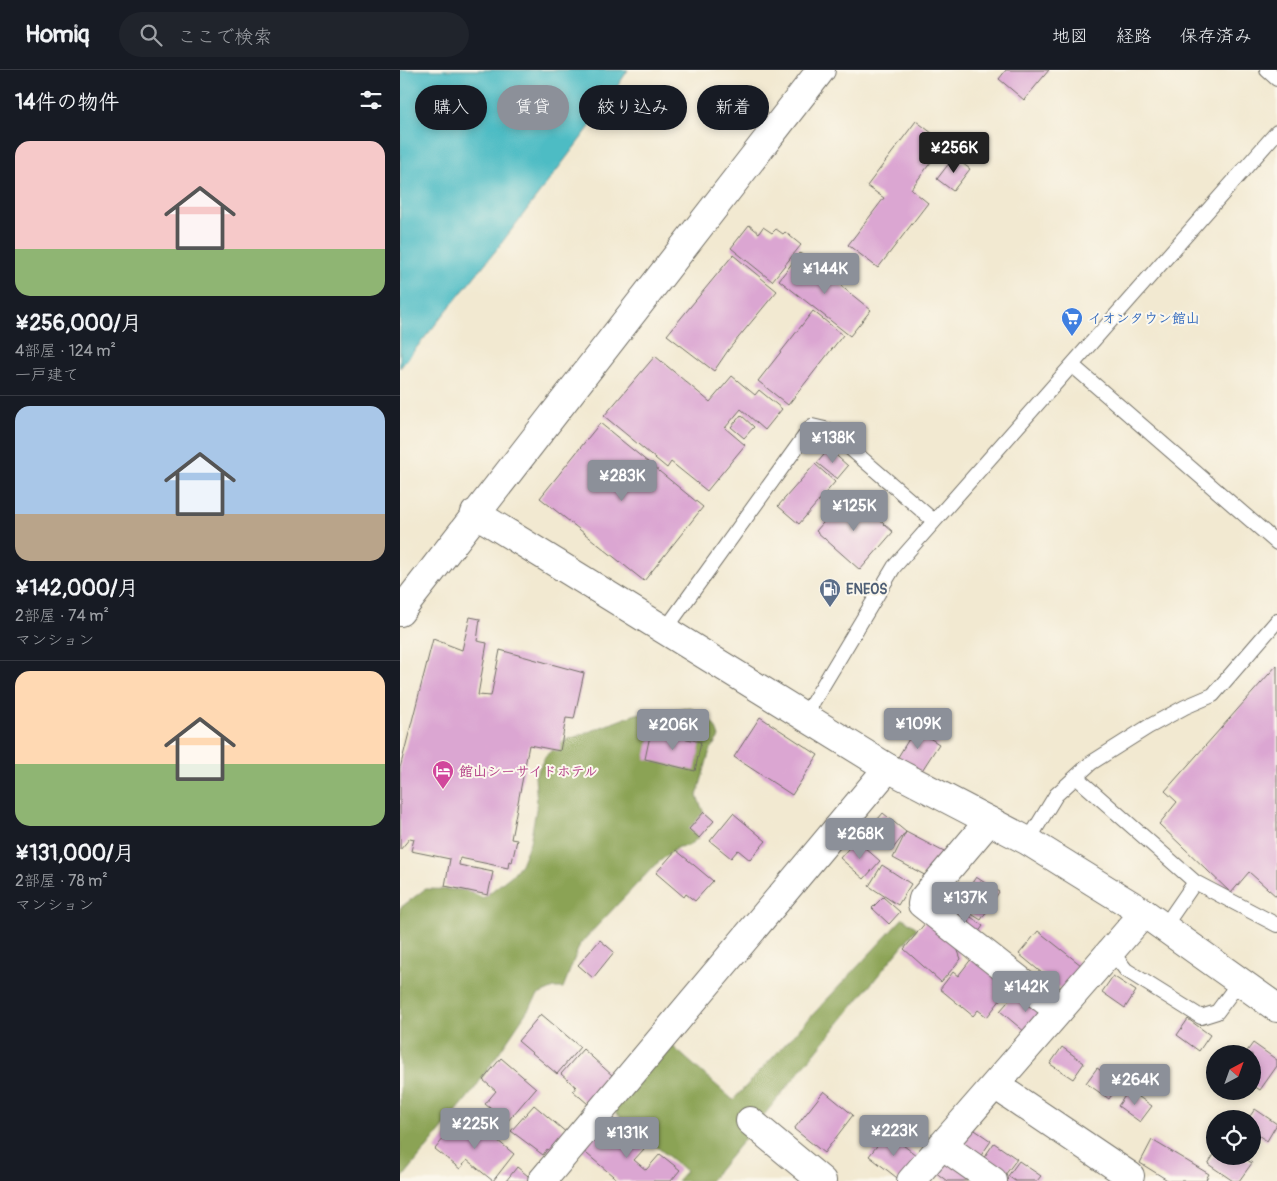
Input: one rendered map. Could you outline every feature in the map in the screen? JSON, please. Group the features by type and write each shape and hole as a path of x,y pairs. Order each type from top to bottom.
{"street":[{"path":"400,612 475,512 821,70"},
{"path":"475,512 888,768 1028,841 1154,920 1277,1008"},
{"path":"542,1181 888,768"},
{"path":"989,821 923,899 922,904 1059,1010"},
{"path":"913,1180 1111,951 1154,920"},
{"path":"995,1085 1130,1176"},
{"path":"750,1122 822,1181"},
{"path":"942,1145 993,1181"}],"lane":[{"path":"1267,70 1277,79"},
{"path":"804,717 894,567 1277,132"},
{"path":"1072,365 1277,543"},
{"path":"665,630 812,426 829,430 934,522"},
{"path":"1028,841 1056,795 1091,763 1148,727 1184,707 1213,695 1277,622"},
{"path":"1076,777 1195,882 1277,924"},
{"path":"1154,920 1195,882"},
{"path":"1111,951 1126,970 1201,1017 1217,1012 1240,982"}],"green space":[{"path":"690,708 712,722 719,737 710,750 697,796 707,821 698,838 688,846 678,847 655,865 580,944 563,988 554,988 538,995 473,1091 400,1181 400,908 425,889 467,890 483,898 512,875 521,864 530,842 537,804 535,776 546,755 564,741 636,714"},
{"path":"903,918 917,928 710,1181 677,1181 686,1171 611,1109 669,1043 733,1100"}],"water":[{"path":"400,70 628,70 618,85 579,85 579,130 587,130 497,249 400,368"}],"building":[{"path":"1006,70 1049,70 1024,100 999,79"},
{"path":"916,121 945,143 911,189 928,203 878,268 848,245 884,198 867,186"},
{"path":"954,157 970,169 953,191 937,179"},
{"path":"749,225 759,233 763,227 772,233 776,229 783,234 785,232 801,245 772,281 731,248"},
{"path":"800,253 871,310 850,336 779,280"},
{"path":"733,255 777,291 729,349 714,371 667,335"},
{"path":"813,311 843,335 788,405 758,381"},
{"path":"655,356 710,402 732,376 755,395 759,390 782,409 765,430 741,409 725,428 745,445 707,491 671,462 667,468 604,416"},
{"path":"741,415 754,427 744,438 731,427"},
{"path":"600,423 703,507 644,581 540,498"},
{"path":"829,449 848,466 837,479 817,463"},
{"path":"815,464 835,482 799,524 778,506"},
{"path":"849,493 893,532 860,570 816,531"},
{"path":"470,617 480,619 477,641 487,643 478,695 491,696 500,650 584,673 574,719 566,718 560,751 529,745 511,839 517,840 512,862 509,861 508,868 460,858 459,865 493,872 488,895 445,886 450,859 411,851 414,839 410,838 400,850 400,768 433,639 462,650"},
{"path":"1277,665 1277,897 1249,872 1231,893 1159,824 1177,802 1165,791"},
{"path":"760,717 818,755 792,795 734,757"},
{"path":"915,729 939,744 921,772 898,757"},
{"path":"651,731 701,742 695,771 645,759"},
{"path":"704,812 714,821 699,838 689,829"},
{"path":"733,813 766,841 750,860 738,850 731,858 710,841"},
{"path":"883,813 906,832 891,851 867,832"},
{"path":"906,832 946,853 932,879 893,858"},
{"path":"856,840 880,861 864,879 840,858"},
{"path":"676,850 713,881 695,901 686,894 684,897 656,873"},
{"path":"882,865 911,884 898,905 869,886"},
{"path":"976,877 999,892 981,920 957,905"},
{"path":"883,897 900,912 889,924 872,908"},
{"path":"959,908 983,926 972,941 948,923"},
{"path":"931,916 951,932 961,959 941,982 904,949"},
{"path":"1038,931 1086,969 1066,993 1019,954"},
{"path":"600,940 614,952 593,978 578,965"},
{"path":"972,958 1009,989 987,1017 978,1010 973,1016 940,989 953,972 958,976"},
{"path":"1113,976 1136,991 1125,1008 1102,992"},
{"path":"1020,988 1051,1015 1032,1038 1000,1011"},
{"path":"541,1014 580,1047 557,1074 518,1041"},
{"path":"1188,1019 1210,1035 1199,1051 1177,1035"},
{"path":"1062,1047 1084,1063 1073,1079 1050,1064"},
{"path":"583,1049 613,1076 588,1104 573,1091 576,1087 561,1074"},
{"path":"1261,1049 1277,1060 1277,1066 1261,1089"},
{"path":"501,1058 536,1088 507,1122 485,1104 496,1091 483,1080"},
{"path":"1097,1068 1120,1083 1109,1099 1086,1083"},
{"path":"1129,1090 1152,1106 1140,1122 1118,1106"},
{"path":"824,1091 853,1115 824,1153 794,1129"},
{"path":"534,1105 568,1134 552,1153 547,1149 543,1155 511,1131"},
{"path":"1261,1113 1277,1124 1267,1141 1261,1137"},
{"path":"457,1122 467,1131 475,1122 514,1154 493,1181 467,1160 460,1169 435,1149"},
{"path":"969,1126 991,1141 980,1157 958,1141"},
{"path":"597,1129 612,1141 621,1130 644,1149 634,1160 646,1170 660,1154 680,1170 671,1181 619,1181 581,1149"},
{"path":"887,1133 920,1158 901,1181 869,1156"},
{"path":"1152,1140 1209,1174 1205,1181 1169,1181 1140,1163"},
{"path":"994,1143 1017,1159 1005,1175 983,1159"},
{"path":"947,1156 972,1174 967,1181 947,1181 935,1172"},
{"path":"1019,1161 1041,1176 1037,1181 1015,1181 1008,1176"},
{"path":"1209,1165 1251,1165 1239,1181 1233,1181"},
{"path":"517,1167 533,1180 506,1181"}],"place":[{"name":"イオンタウン館山","path":"1072,337"},
{"name":"ENEOS","path":"830,608"},
{"name":"館山シーサイドホテル","path":"443,790"}]}
